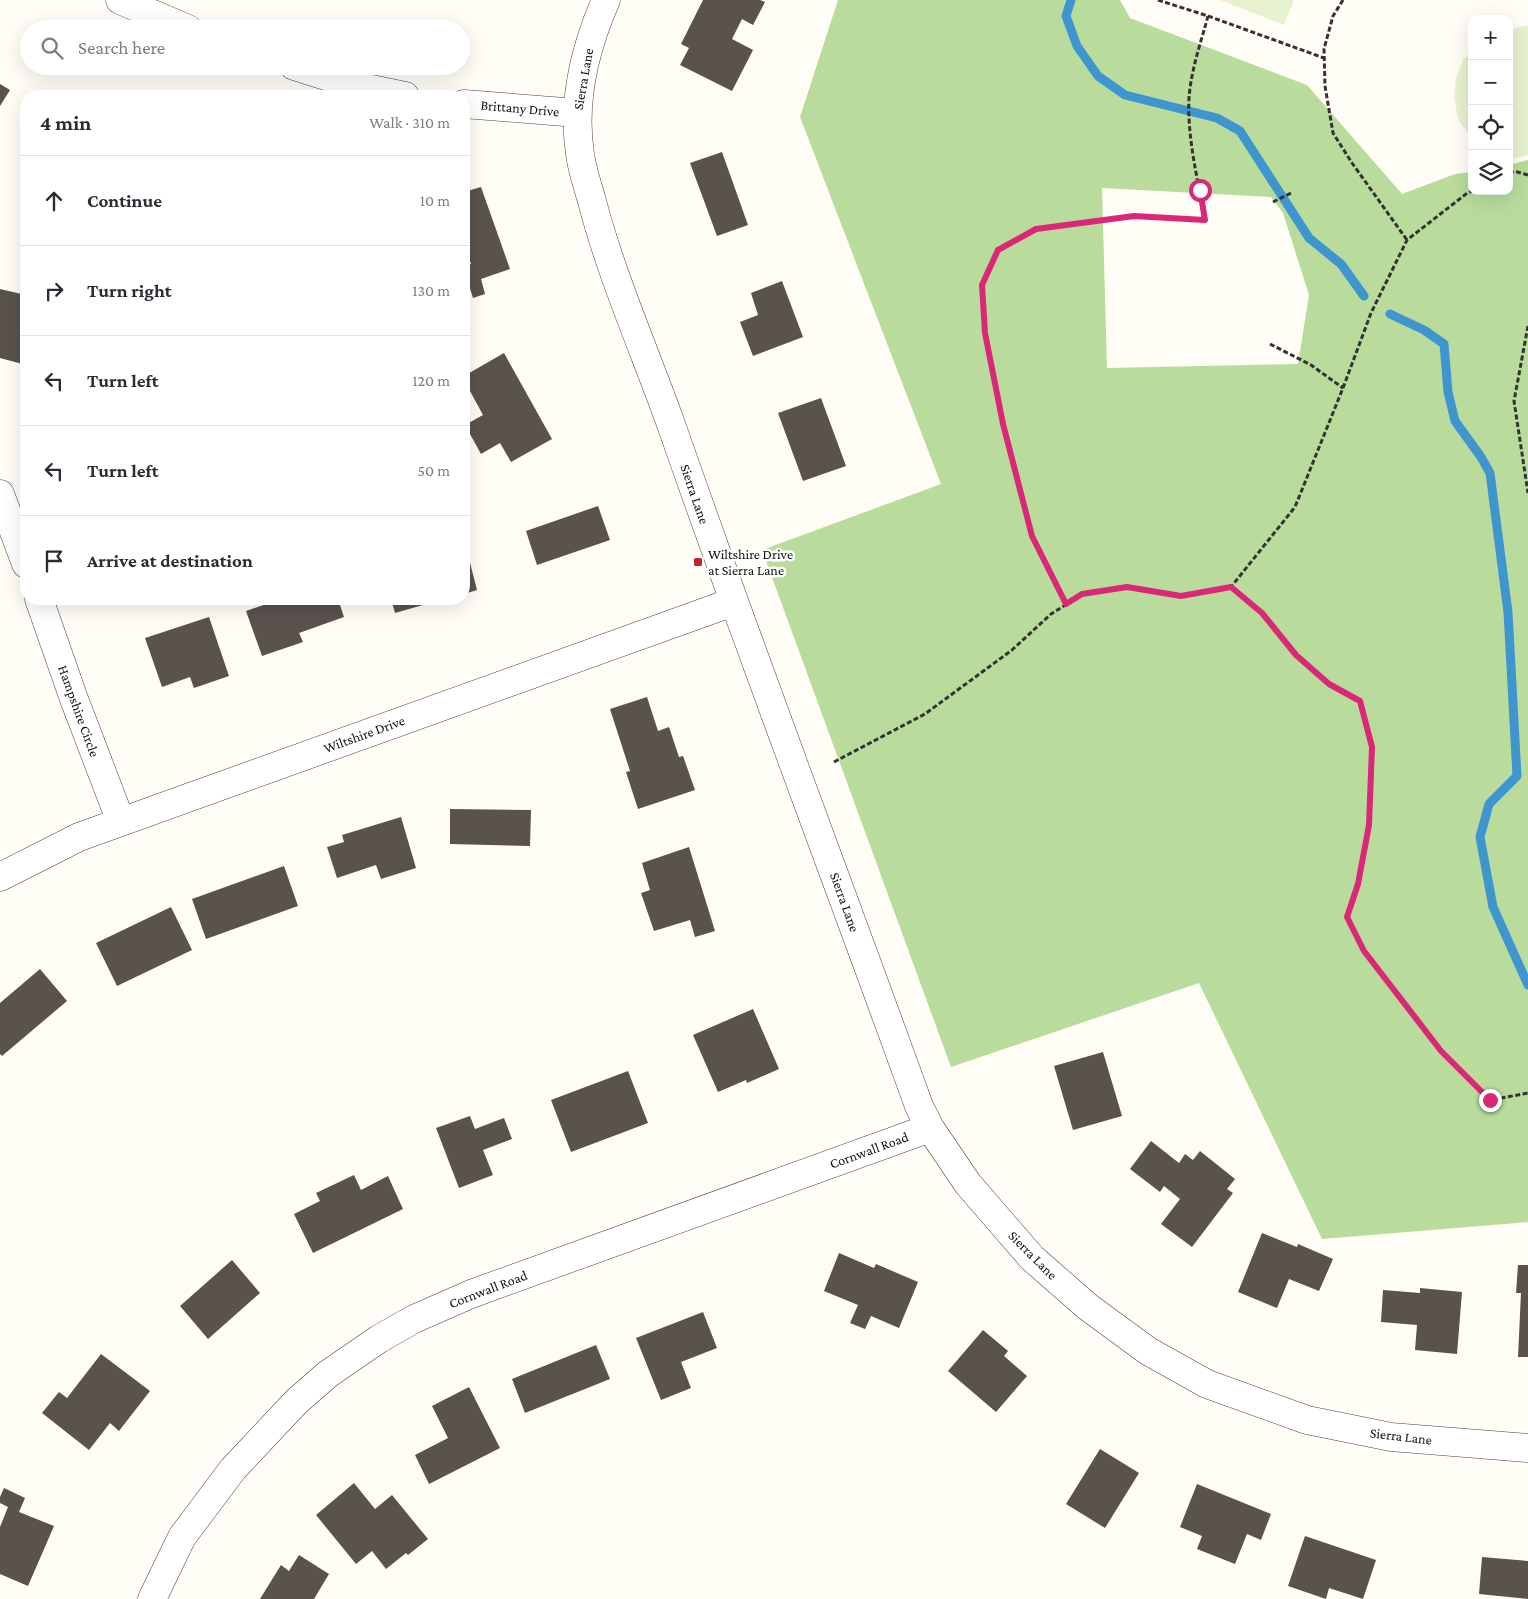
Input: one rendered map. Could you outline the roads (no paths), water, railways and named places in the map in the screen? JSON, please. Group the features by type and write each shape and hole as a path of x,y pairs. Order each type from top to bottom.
{"street":[{"path":"120,0 167,20"},
{"name":"Sierra Lane","path":"606,0 592,30 582,74 577,113 580,155 603,240 649,362 733,602 786,741 919,1106 930,1128 968,1184 1032,1258 1088,1307 1148,1351 1199,1379 1307,1420 1391,1437 1528,1448"},
{"path":"322,75 376,90"},
{"name":"Brittany Drive","path":"470,104 577,113"},
{"path":"0,494 20,548"},
{"name":"Wiltshire Drive","path":"0,877 79,837 733,602"},
{"name":"Hampshire Circle","path":"40,605 121,822"},
{"name":"Cornwall Road","path":"152,1599 182,1537 233,1469 297,1401 328,1374 378,1339 414,1319 471,1294 930,1128"}],"waterway":[{"path":"1071,0 1066,16 1077,46 1098,76 1125,95 1217,118 1240,131 1309,238 1341,264 1364,296"},
{"path":"1390,314 1424,330 1444,344 1448,392 1455,421 1490,473 1508,612 1517,776 1489,804 1480,837 1493,907 1528,985"}],"place":[{"name":"Wiltshire Drive at Sierra Lane","path":"698,562"}]}
